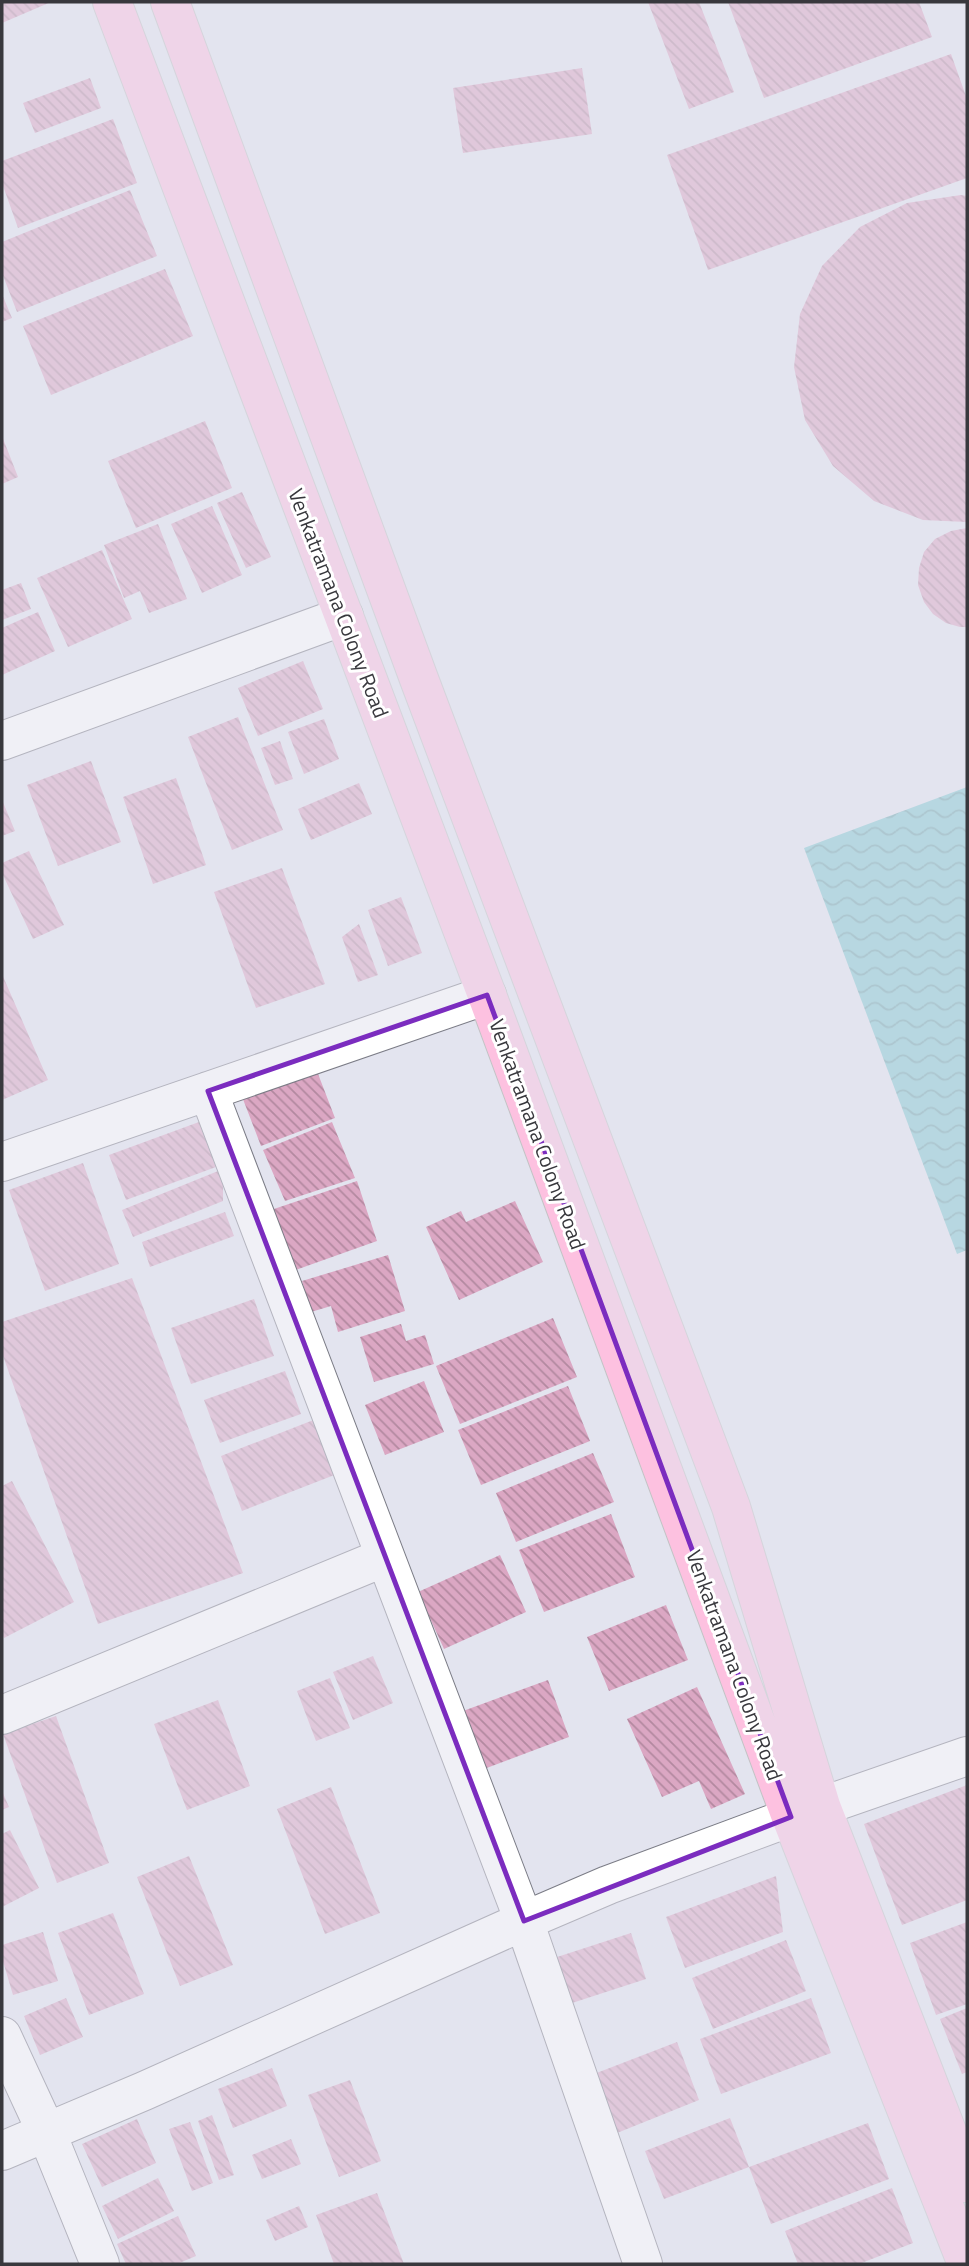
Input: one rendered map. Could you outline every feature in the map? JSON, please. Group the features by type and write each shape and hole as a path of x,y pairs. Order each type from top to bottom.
{"main road":[{"name":"Venkatramana Colony Road","path":"112,2 487,995 806,1812 967,2264"},
{"path":"170,2 419,679 731,1507 806,1812 967,2183"}],"street":[{"path":"2,741 344,616"},
{"path":"2,1162 487,995"},
{"path":"208,1091 524,1921 643,2264"},
{"path":"2,1715 385,1557"},
{"path":"2,2151 144,2091 608,1885 967,1756"},
{"path":"2,2036 46,2131 100,2264"}],"highlighted area":[{"path":"487,995 791,1817 524,1921 208,1091"}],"water":[{"path":"967,787 967,1250 957,1254 804,848"}],"building":[{"path":"2,2 51,2 2,23"},
{"path":"648,2 699,2 734,92 689,109"},
{"path":"728,2 919,2 932,37 764,98"},
{"path":"951,54 967,99 967,178 708,270 667,155"},
{"path":"582,68 592,134 463,153 453,88"},
{"path":"90,78 101,108 35,133 23,103"},
{"path":"113,119 137,183 18,228 2,183 2,161"},
{"path":"130,190 157,256 17,312 2,273 2,242"},
{"path":"967,196 967,522 923,520 874,501 833,466 805,420 794,367 800,314 822,266 860,227 907,203"},
{"path":"165,269 193,336 51,395 23,326"},
{"path":"2,294 12,318 2,322"},
{"path":"205,421 232,488 136,528 108,461"},
{"path":"2,436 18,477 2,484"},
{"path":"242,492 271,557 246,568 217,503"},
{"path":"212,506 242,575 202,593 171,524"},
{"path":"158,524 187,599 149,613 140,591 124,598 104,545"},
{"path":"967,528 967,627 960,627 946,623 933,614 924,602 918,585 919,568 924,552 935,539 951,531"},
{"path":"102,550 132,619 68,647 37,578"},
{"path":"21,583 31,609 2,620 2,590"},
{"path":"38,612 55,651 2,675 2,628"},
{"path":"303,661 323,709 258,736 238,688"},
{"path":"238,717 283,830 232,850 188,737"},
{"path":"324,719 339,759 304,774 288,732"},
{"path":"280,741 293,779 275,785 261,748"},
{"path":"91,761 121,842 58,866 27,785"},
{"path":"176,778 206,865 153,884 123,797"},
{"path":"359,783 372,814 311,840 298,809"},
{"path":"2,800 15,831 2,836"},
{"path":"29,851 64,925 33,939 2,873 2,863"},
{"path":"282,868 325,984 256,1008 214,892"},
{"path":"401,897 422,953 388,966 368,910"},
{"path":"359,924 378,975 358,982 342,937"},
{"path":"2,974 48,1080 2,1100"},
{"path":"315,1066 335,1118 261,1146 241,1094"},
{"path":"199,1122 216,1167 126,1200 109,1155"},
{"path":"332,1122 355,1178 285,1201 263,1150"},
{"path":"83,1163 119,1264 45,1291 9,1190"},
{"path":"223,1169 223,1201 133,1237 122,1210"},
{"path":"357,1181 377,1241 290,1272 268,1211"},
{"path":"515,1201 543,1262 459,1300 426,1227 461,1211 466,1222"},
{"path":"225,1212 234,1236 150,1267 142,1242"},
{"path":"388,1255 405,1311 338,1332 331,1306 311,1312 302,1281"},
{"path":"132,1278 243,1573 98,1624 2,1353 2,1322"},
{"path":"254,1299 274,1356 191,1384 171,1328"},
{"path":"553,1318 577,1377 460,1424 436,1366"},
{"path":"401,1324 406,1341 425,1335 434,1364 374,1382 360,1337"},
{"path":"285,1371 301,1414 220,1443 204,1400"},
{"path":"424,1381 444,1432 385,1455 365,1405"},
{"path":"568,1386 590,1441 481,1485 458,1430"},
{"path":"316,1419 337,1474 242,1511 221,1456"},
{"path":"593,1453 614,1502 516,1542 496,1493"},
{"path":"12,1481 74,1602 4,1638 2,1486"},
{"path":"611,1514 635,1577 544,1612 519,1550"},
{"path":"500,1555 526,1612 444,1649 418,1592"},
{"path":"666,1605 688,1660 609,1691 587,1637"},
{"path":"373,1656 393,1703 353,1720 333,1672"},
{"path":"330,1678 350,1728 316,1741 297,1691"},
{"path":"548,1680 569,1737 484,1769 463,1711"},
{"path":"697,1687 745,1794 711,1809 699,1781 662,1797 627,1719"},
{"path":"218,1700 250,1786 187,1810 154,1724"},
{"path":"56,1716 109,1863 57,1883 3,1734"},
{"path":"967,1785 967,1900 902,1925 864,1824"},
{"path":"331,1787 380,1913 325,1934 277,1809"},
{"path":"2,1791 9,1807 2,1810"},
{"path":"10,1830 39,1888 2,1907 2,1834"},
{"path":"189,1856 233,1965 180,1986 137,1877"},
{"path":"776,1876 783,1932 685,1968 666,1917"},
{"path":"113,1913 144,1994 89,2015 58,1933"},
{"path":"967,1922 967,2004 936,2015 910,1943"},
{"path":"43,1932 58,1981 13,1995 2,1958 2,1945"},
{"path":"631,1933 646,1979 569,2004 554,1958"},
{"path":"786,1940 806,1991 713,2029 692,1978"},
{"path":"66,1998 83,2037 40,2055 24,2016"},
{"path":"811,1998 831,2053 721,2094 700,2039"},
{"path":"967,2008 967,2072 962,2074 940,2019"},
{"path":"677,2042 699,2100 617,2133 594,2074"},
{"path":"272,2068 287,2106 233,2128 218,2089"},
{"path":"350,2080 381,2161 339,2177 308,2095"},
{"path":"212,2115 234,2175 219,2180 198,2121"},
{"path":"730,2118 749,2167 664,2199 645,2151"},
{"path":"137,2119 156,2163 102,2187 82,2144"},
{"path":"190,2122 213,2183 192,2191 169,2129"},
{"path":"868,2123 889,2179 771,2224 749,2167"},
{"path":"291,2139 301,2164 262,2179 252,2155"},
{"path":"158,2178 174,2211 118,2239 102,2206"},
{"path":"892,2188 913,2243 859,2264 798,2264 785,2231"},
{"path":"377,2193 404,2264 334,2264 316,2215"},
{"path":"299,2206 308,2227 275,2241 266,2220"},
{"path":"178,2216 196,2256 177,2264 126,2264 117,2244"}]}
